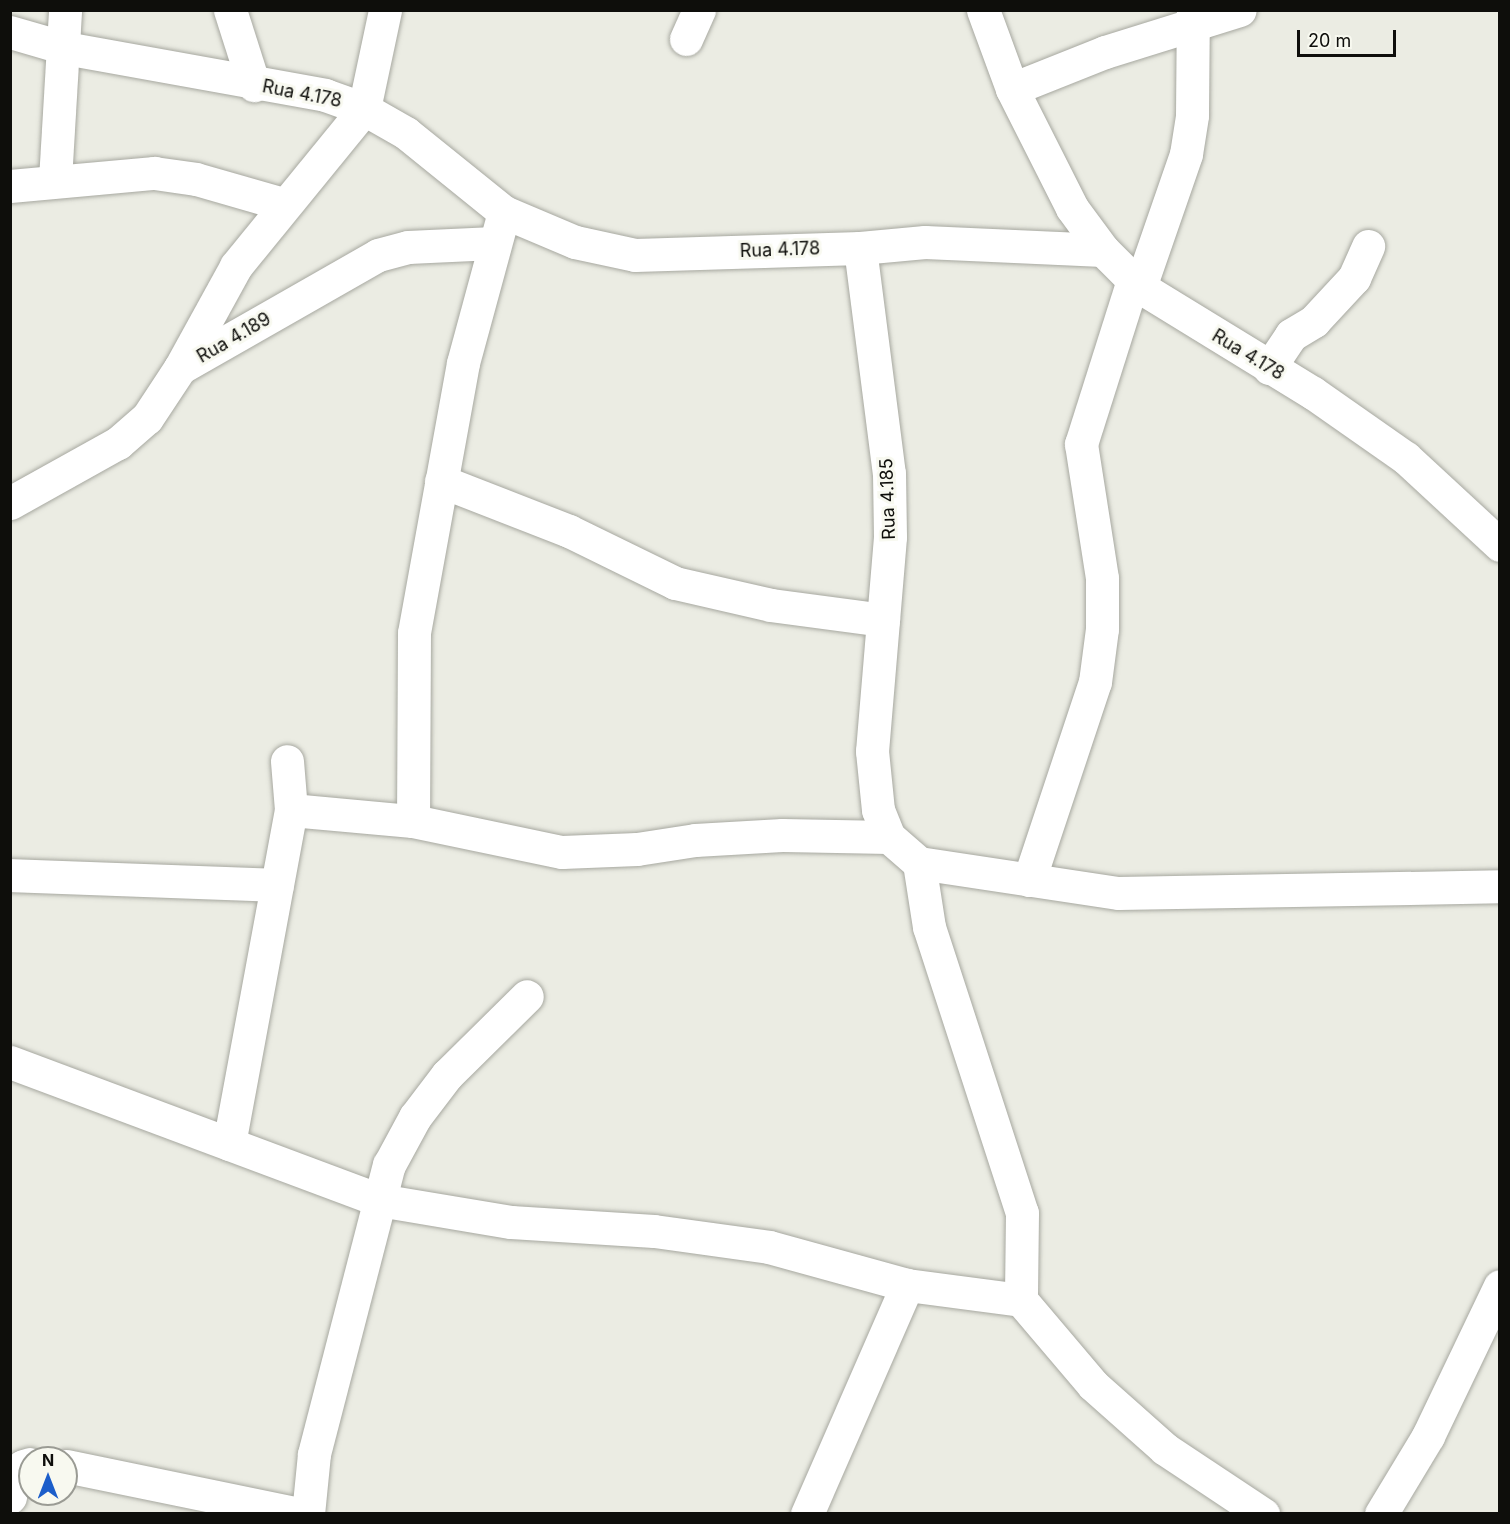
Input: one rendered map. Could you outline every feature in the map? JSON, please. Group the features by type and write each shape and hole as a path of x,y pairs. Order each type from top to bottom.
{"street":[{"path":"55,180 65,48 65,10"},
{"path":"230,10 254,85"},
{"path":"180,368 236,266 283,204 364,109 385,10"},
{"path":"983,10 1012,89 1072,208 1103,250"},
{"path":"1012,89 1192,19 1240,10"},
{"path":"1029,880 1095,682 1102,629 1102,578 1080,444 1186,154 1192,115 1192,19"},
{"name":"Rua 4.178","path":"10,32 65,48 254,85 325,95 364,109 406,133 499,228 635,255 860,248 925,242 1103,250 1137,284 1406,458 1500,545"},
{"path":"10,186 55,180 154,173 196,179 283,204"},
{"path":"413,821 414,633 467,343 499,228"},
{"name":"Rua 4.189","path":"10,503 118,443 147,418 180,368 378,255 499,228"},
{"path":"1269,368 1291,335 1314,321 1354,278 1368,246"},
{"name":"Rua 4.185","path":"860,248 889,473 890,537 872,751 878,810 889,837"},
{"path":"441,481 569,531 675,583 732,598 883,620"},
{"path":"230,1144 291,810 287,761"},
{"path":"291,810 413,821 562,852 636,849 695,840 782,835 889,837 919,863 1119,893 1500,886"},
{"path":"919,863 933,939 1022,1214 1021,1300 1092,1385 1166,1449 1263,1514"},
{"path":"10,875 277,885"},
{"path":"308,1514 314,1454 389,1165 415,1117 447,1075 527,996"},
{"path":"10,1062 379,1200 511,1222 654,1231 769,1247 907,1285 1021,1300"},
{"path":"807,1514 907,1285"},
{"path":"1381,1514 1428,1436 1500,1286"},
{"path":"78,1468 300,1514"},
{"path":"10,1497 12,1482 18,1473"}]}
